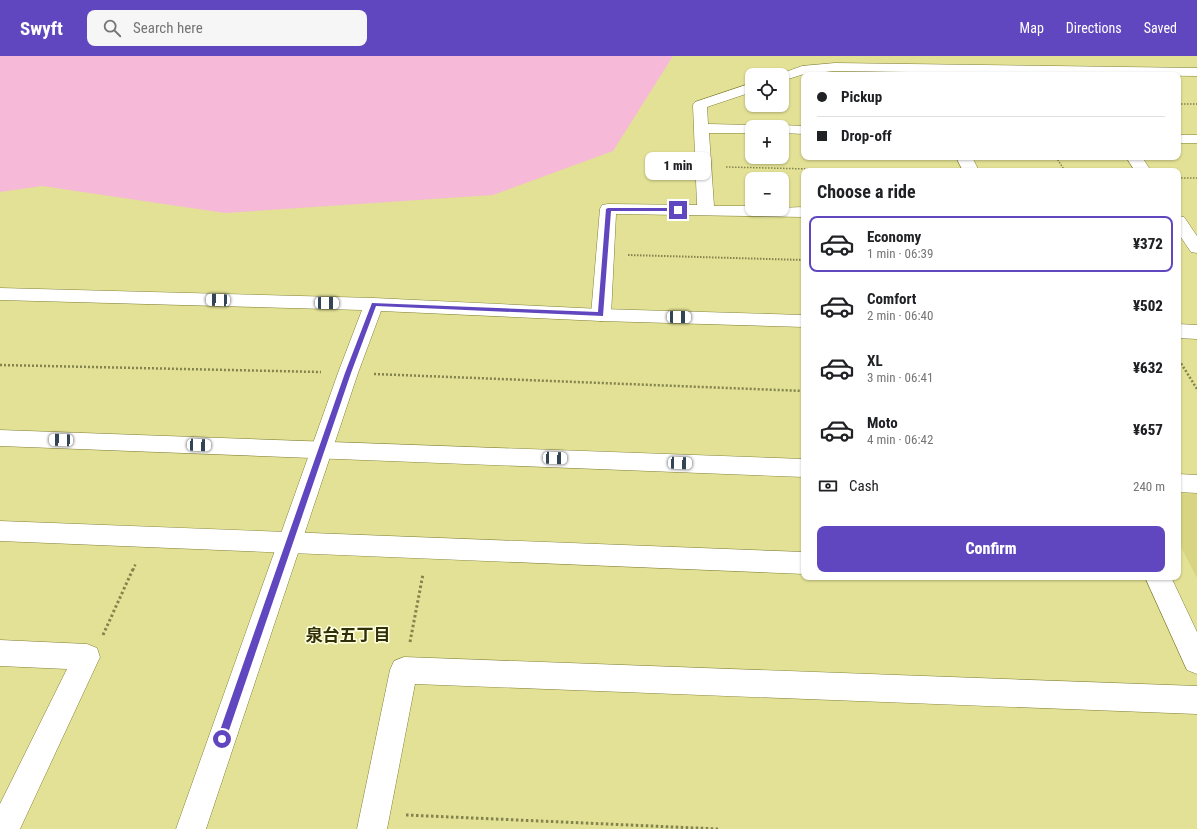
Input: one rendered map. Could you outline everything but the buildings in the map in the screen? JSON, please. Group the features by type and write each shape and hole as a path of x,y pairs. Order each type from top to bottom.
{"street":[{"path":"789,75 802,70 835,67 925,72 917,56"},
{"path":"1181,72 1197,72"},
{"path":"706,210 700,105 745,89"},
{"path":"701,128 745,128"},
{"path":"789,129 801,130"},
{"path":"1181,138 1197,139"},
{"path":"601,314 608,209 801,212"},
{"path":"1181,222 1197,224"},
{"path":"1181,225 1197,248"},
{"path":"0,294 374,304 801,321"},
{"path":"191,829 348,373 374,304"},
{"path":"1181,331 1197,332"},
{"path":"0,438 801,468"},
{"path":"1181,483 1197,484"},
{"path":"0,531 801,563"},
{"path":"1159,580 1197,662"},
{"path":"0,653 87,657 4,829"},
{"path":"374,821 404,670 1197,700"}],"path":[{"path":"1181,104 1197,104"},
{"path":"703,166 801,169"},
{"path":"1181,178 1197,178"},
{"path":"606,254 801,260"},
{"path":"1181,363 1197,389"},
{"path":"0,365 348,373 801,391"},
{"path":"87,657 104,633 147,537"},
{"path":"404,670 428,548"},
{"path":"374,821 718,829"}],"shaded area":[{"path":"0,56 673,56 613,151 493,195 225,213 42,186 0,192"},
{"path":"1181,493 1197,494 1197,578 1181,547"}],"district":[{"name":"泉台五丁目","path":"348,635"}],"route":[{"path":"222,739 348,373 374,304 601,314 608,209 678,210"}]}
